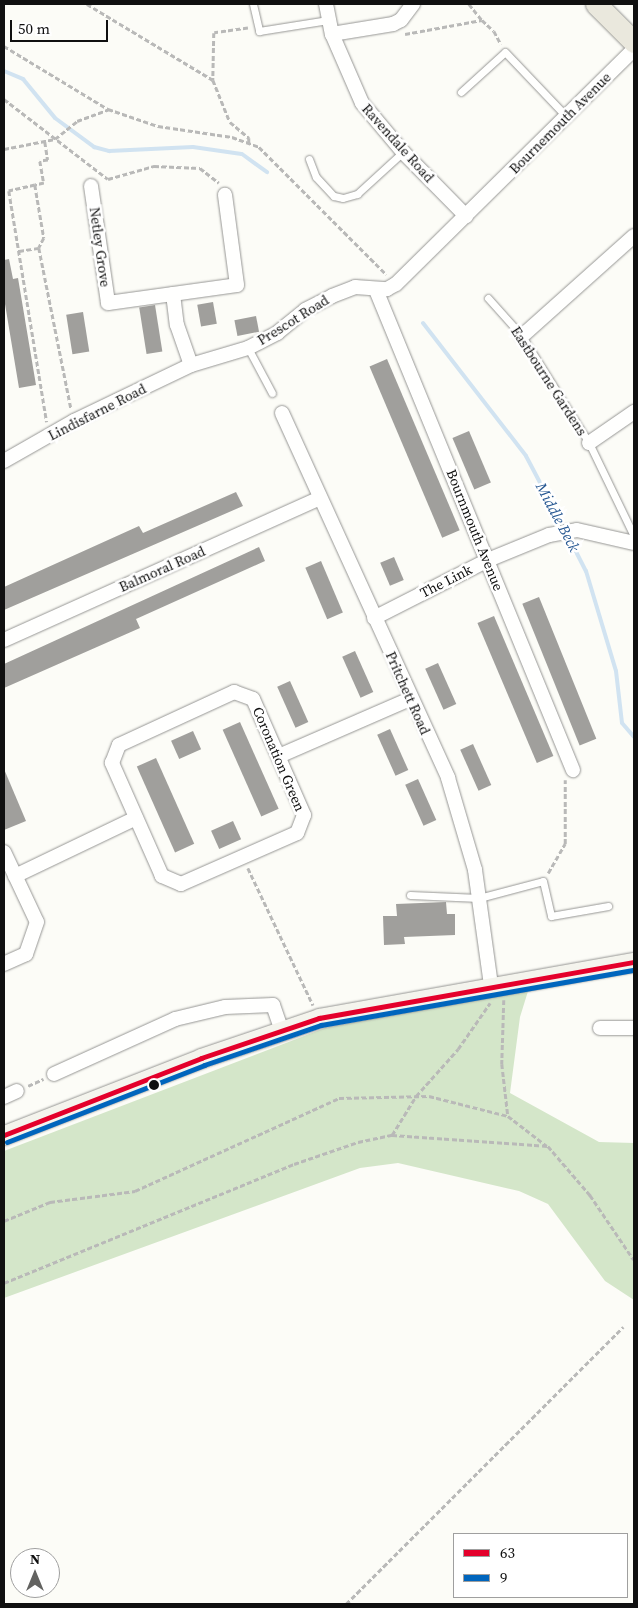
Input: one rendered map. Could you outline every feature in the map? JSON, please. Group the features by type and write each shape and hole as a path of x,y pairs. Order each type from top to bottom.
{"main road":[{"path":"596,4 634,42"},
{"path":"4,1135 201,1058 319,1018 634,962"}],"street":[{"name":"Ravendale Road","path":"326,4 332,34 362,103 403,152 466,216"},
{"path":"332,34 401,20 413,4"},
{"name":"Bournemouth Avenue","path":"466,216 634,50"},
{"name":"Netley Grove","path":"91,186 108,303 237,285 225,195"},
{"path":"396,284 466,216"},
{"path":"522,336 634,236"},
{"name":"Prescot Road","path":"191,365 248,348 277,333 305,310 332,296 355,288 376,290 396,284"},
{"name":"Bournmouth Avenue","path":"376,290 573,770"},
{"path":"173,294 177,325 191,365"},
{"name":"Lindisfarne Road","path":"4,460 74,421 191,365"},
{"path":"590,443 634,412"},
{"name":"Pritchett Road","path":"282,413 410,699 448,778 475,870 479,898 498,985"},
{"name":"Balmoral Road","path":"4,640 320,498"},
{"name":"The Link","path":"374,618 488,560 549,535 577,530 634,543"},
{"name":"Coronation Green","path":"234,692 253,699 279,756 304,815 297,833 181,884 162,876 112,763 119,745 234,692"},
{"path":"279,756 410,699"},
{"path":"15,876 136,818"},
{"path":"4,852 37,922 26,954 4,964"},
{"path":"54,1074 175,1019 225,1007 272,1005 282,1031"},
{"path":"600,1028 634,1028"},
{"path":"4,1097 17,1091"}],"lane":[{"path":"253,4 259,31 328,20"},
{"path":"461,92 505,52 566,116"},
{"path":"309,159 316,177 334,196 343,198 357,194 403,152"},
{"name":"Eastbourne Gardens","path":"488,298 522,336 590,443 634,536"},
{"path":"248,348 272,393"},
{"path":"410,895 479,898 543,881 551,916 608,906"}],"path":[{"path":"87,4 213,80"},
{"path":"469,4 494,31 505,52"},
{"path":"401,20 405,34 482,20"},
{"path":"250,143 249,138 230,122 213,80 214,33 248,28 259,31"},
{"path":"4,46 108,110 158,126 232,137 260,147 396,284"},
{"path":"4,99 108,179 154,166 200,168 219,183 225,195"},
{"path":"4,149 55,139 77,121 108,110"},
{"path":"45,142 48,160 40,161 44,183 9,191 49,435"},
{"path":"35,185 44,238 39,248 74,421"},
{"path":"19,251 39,248"},
{"path":"543,881 565,844 565,778 573,770"},
{"path":"243,857 319,1018"},
{"path":"392,1136 416,1096 458,1049 498,985"},
{"path":"498,985 502,1064 508,1116"},
{"path":"17,1091 54,1074"},
{"path":"4,1222 50,1202 135,1191 339,1098 429,1096 508,1116 548,1146 590,1195 634,1260"},
{"path":"4,1283 294,1164 358,1142 392,1136 548,1146"},
{"path":"346,1604 623,1327"}],"green space":[{"path":"529,988 520,1017 510,1093 599,1142 634,1143 634,1300 605,1281 548,1204 519,1191 398,1163 360,1168 4,1298 4,1151 325,1028"}],"building":[{"path":"9,259 13,279 18,278 36,385 19,388 4,298 4,260"},
{"path":"213,302 217,324 201,326 197,305"},
{"path":"155,305 162,351 147,354 139,308"},
{"path":"83,312 89,352 72,354 66,315"},
{"path":"256,316 259,332 237,336 234,320"},
{"path":"387,359 460,530 442,538 370,366"},
{"path":"469,431 491,483 474,490 452,438"},
{"path":"236,492 243,506 4,610 4,587 139,526 143,533"},
{"path":"259,547 265,561 136,619 140,628 4,688 4,664"},
{"path":"394,557 404,580 390,586 380,563"},
{"path":"321,561 343,613 327,619 305,568"},
{"path":"539,597 596,739 580,746 522,604"},
{"path":"494,616 553,756 537,763 477,623"},
{"path":"355,651 373,692 361,698 342,657"},
{"path":"438,663 456,704 444,710 425,669"},
{"path":"290,681 308,722 296,728 277,687"},
{"path":"240,722 279,809 261,817 223,730"},
{"path":"390,729 408,770 396,776 377,735"},
{"path":"193,731 201,749 179,759 171,741"},
{"path":"473,744 491,785 479,791 460,750"},
{"path":"156,758 194,844 175,852 137,767"},
{"path":"4,769 26,821 4,830"},
{"path":"418,779 436,820 424,826 405,785"},
{"path":"233,821 241,839 219,849 211,831"},
{"path":"446,902 447,914 455,914 455,935 404,937 405,944 384,945 383,916 397,916 396,904"}],"waterway":[{"path":"4,71 23,79 55,118 94,147 109,151 193,147 242,154 267,172"},
{"name":"Middle Beck","path":"423,323 526,456 565,530"},
{"name":"Middle Beck","path":"568,536 586,571 616,671 622,723 634,737"}],"transit line":[{"name":"63","path":"4,1135 201,1058 319,1018 634,962"},
{"name":"9","path":"7,1142 204,1065 321,1025 634,970"}]}
